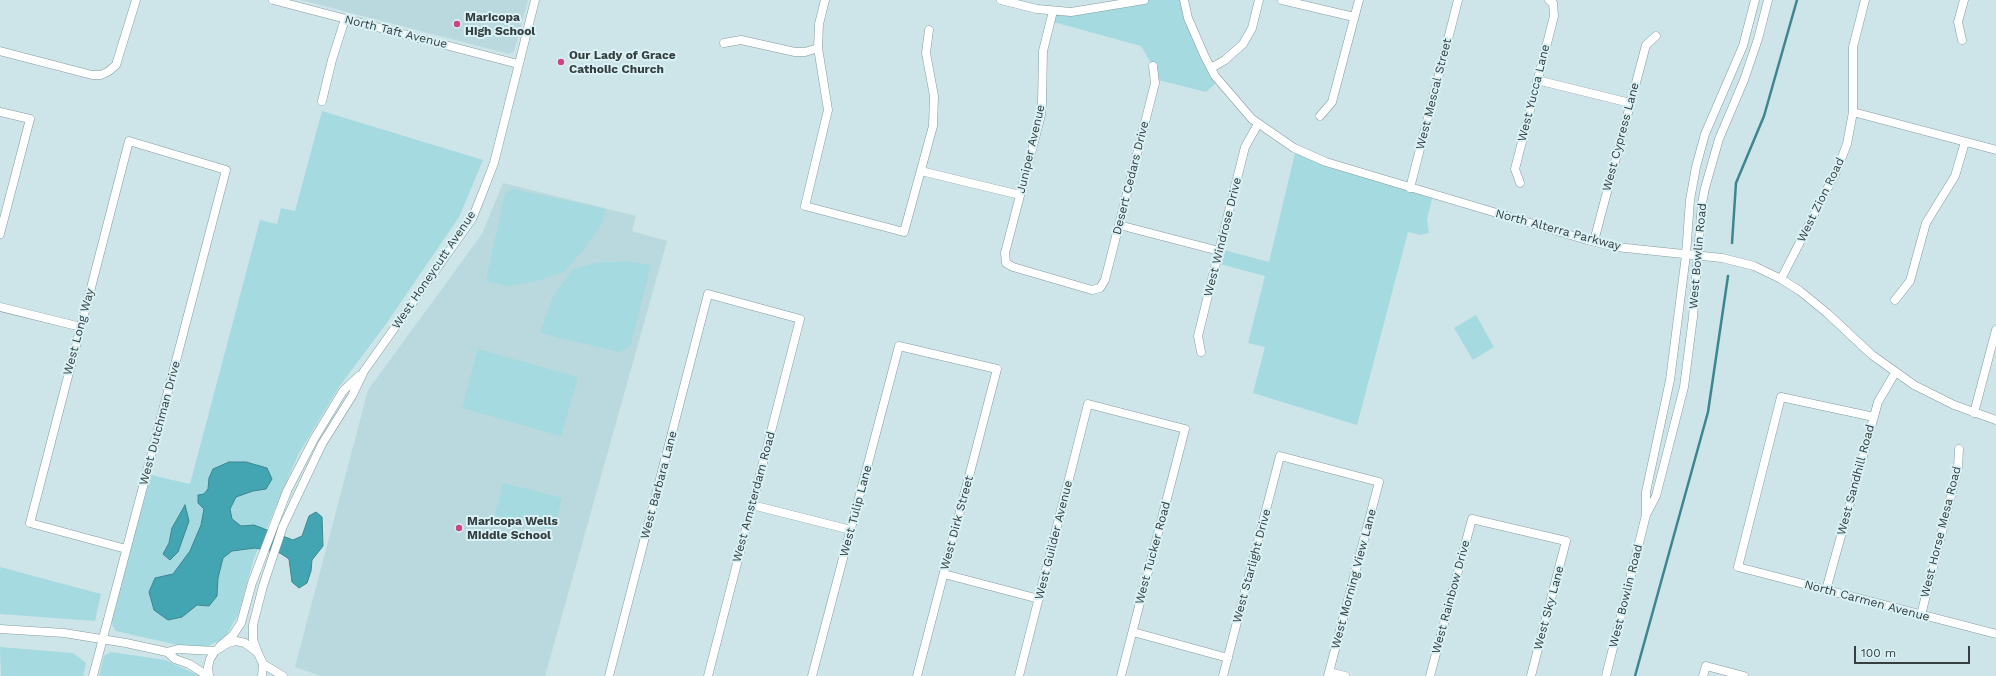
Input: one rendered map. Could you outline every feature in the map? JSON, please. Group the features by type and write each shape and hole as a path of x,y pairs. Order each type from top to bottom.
{"street":[{"path":"0,51 92,75 101,75 116,65 136,0"},
{"name":"North Taft Avenue","path":"273,0 518,64"},
{"name":"West Honeycutt Avenue","path":"263,664 253,640 253,625 271,560 283,526 322,444 352,396 364,371 472,219 494,164 535,0"},
{"path":"825,0 819,24 818,48 828,110 805,206 904,232 933,126 934,96 926,53 929,30"},
{"path":"1001,0 1037,9 1053,11 1084,11 1144,0"},
{"name":"North Alterra Parkway","path":"1184,0 1188,18 1211,68 1242,110 1258,124 1294,148 1310,155 1410,188 1594,242 1616,247 1722,258 1743,263 1781,279 1813,300 1859,345 1895,373 1934,396 1974,413 1996,420"},
{"path":"1211,68 1225,60 1243,44 1252,28 1259,0"},
{"path":"1282,0 1354,17"},
{"path":"1320,116 1332,102 1359,0"},
{"name":"West Mescal Street","path":"1410,188 1458,0"},
{"name":"West Bowlin Road","path":"1646,515 1646,492 1663,416 1676,343 1686,255 1690,200 1696,167 1705,134 1742,46 1755,0"},
{"name":"West Bowlin Road","path":"1606,676 1646,515 1656,496 1684,387 1693,317 1702,203 1709,172 1719,140 1744,80 1768,0"},
{"name":"West Zion Road","path":"1781,279 1843,157 1851,128 1853,112 1853,47 1865,0"},
{"path":"1962,40 1958,22 1964,0"},
{"name":"West Yucca Lane","path":"1520,183 1515,168 1554,16 1551,1"},
{"name":"Juniper Avenue","path":"1053,11 1042,51 1041,115 1005,253 1006,263 1013,267 1092,290 1100,288"},
{"path":"322,101 332,60 346,19"},
{"name":"West Cypress Lane","path":"1594,242 1646,46 1656,36"},
{"path":"724,43 741,40 795,52 805,52 818,48"},
{"name":"Desert Cedars Drive","path":"1100,288 1105,280 1155,83 1153,66"},
{"path":"1537,80 1630,103"},
{"path":"0,112 30,120 0,234"},
{"path":"1853,112 1996,150"},
{"name":"West Windrose Drive","path":"1201,352 1198,336 1245,147 1258,124"},
{"name":"West Dutchman Drive","path":"93,676 226,170 129,141"},
{"name":"West Long Way","path":"126,549 30,523 129,141"},
{"path":"1895,300 1910,281 1926,223 1955,176 1965,142"},
{"path":"921,171 1020,195"},
{"path":"1119,225 1219,251"},
{"name":"West Barbara Lane","path":"609,676 708,294 800,319"},
{"path":"0,307 81,327"},
{"name":"West Amsterdam Road","path":"708,676 800,319"},
{"path":"1974,413 1996,330"},
{"name":"West Dirk Street","path":"899,346 997,369 917,676"},
{"name":"West Tulip Lane","path":"812,676 899,346"},
{"name":"West Honeycutt Avenue","path":"217,649 233,635 241,623 261,556 274,522 287,491 314,439 343,391 364,371"},
{"name":"West Sandhill Road","path":"1826,590 1878,402 1895,373"},
{"name":"North Carmen Avenue","path":"1874,417 1781,397 1738,567 1996,634"},
{"name":"West Tucker Road","path":"1088,404 1185,429 1121,676"},
{"name":"West Guilder Avenue","path":"1019,676 1088,404"},
{"name":"West Horse Mesa Road","path":"1921,615 1958,468 1960,449"},
{"name":"West Morning View Lane","path":"1280,456 1379,482 1329,674"},
{"name":"West Starlight Drive","path":"1223,676 1280,456"},
{"path":"752,505 851,530"},
{"name":"West Sky Lane","path":"1472,519 1566,541 1531,676"},
{"name":"West Rainbow Drive","path":"1430,676 1472,519"},
{"path":"944,574 1039,599"},
{"path":"0,629 64,633 103,638 167,652 178,650 217,649"},
{"path":"1133,632 1228,658"},
{"path":"209,676 208,668 210,659 217,649 228,642 245,643 258,653"},
{"path":"167,652 175,660 189,664 209,676"},
{"path":"262,676 263,664 283,676"},
{"path":"1703,676 1706,666 1744,676"},
{"path":"1329,674 1345,676"}],"shaded area":[{"name":"Maricopa High School","path":"301,0 528,0 514,51 509,54"},
{"path":"1144,0 1184,0 1219,80 1206,92 1154,79 1153,66 1141,46 1050,21 1053,11"},
{"path":"322,111 483,160 459,217 386,324 339,387 298,455 254,558 238,615 227,634 220,640 208,646 191,648 116,631 113,627 111,619 151,475 190,484 260,220 277,224 281,208 295,211"},
{"path":"1296,149 1433,195 1427,219 1429,233 1420,235 1408,232 1357,425 1253,393 1265,347 1248,343 1265,276 1216,263 1220,249 1269,262"},
{"name":"Maricopa Wells Middle School","path":"503,183 636,216 632,231 667,241 545,676 321,676 295,667 368,390 482,234"},
{"path":"513,189 606,209 601,225 585,248 564,272 534,282 506,286 486,281 505,193"},
{"path":"627,261 651,265 630,347 619,352 540,333 553,297 573,269 595,263"},
{"path":"1476,315 1494,347 1473,360 1454,328"},
{"path":"478,349 578,377 561,436 462,408"},
{"path":"229,462 246,462 267,468 272,479 266,489 253,491 236,497 230,509 232,519 241,526 254,525 293,540 302,536 309,516 316,512 322,517 323,546 312,560 311,571 307,583 299,588 292,582 289,559 280,553 255,548 232,551 223,558 218,578 217,596 209,606 197,605 182,617 168,620 154,610 149,592 155,578 173,574 190,551 201,525 204,509 198,503 198,495 204,494 208,489 209,478 213,469"},
{"path":"503,483 562,498 553,530 495,515"},
{"path":"185,505 189,521 178,552 170,560 163,554 169,543 172,528"},
{"path":"0,567 101,594 95,621 0,614"},
{"path":"0,647 73,653 86,663 83,676 1,676"},
{"path":"111,652 165,660 200,676 99,676 104,656"}],"waterway":[{"path":"1732,243 1736,183 1764,116 1797,0"},
{"path":"1635,676 1708,412 1728,276"}],"place":[{"name":"Maricopa High School","path":"457,24"},
{"name":"Our Lady of Grace Catholic Church","path":"561,62"},
{"name":"Maricopa Wells Middle School","path":"459,528"}]}
